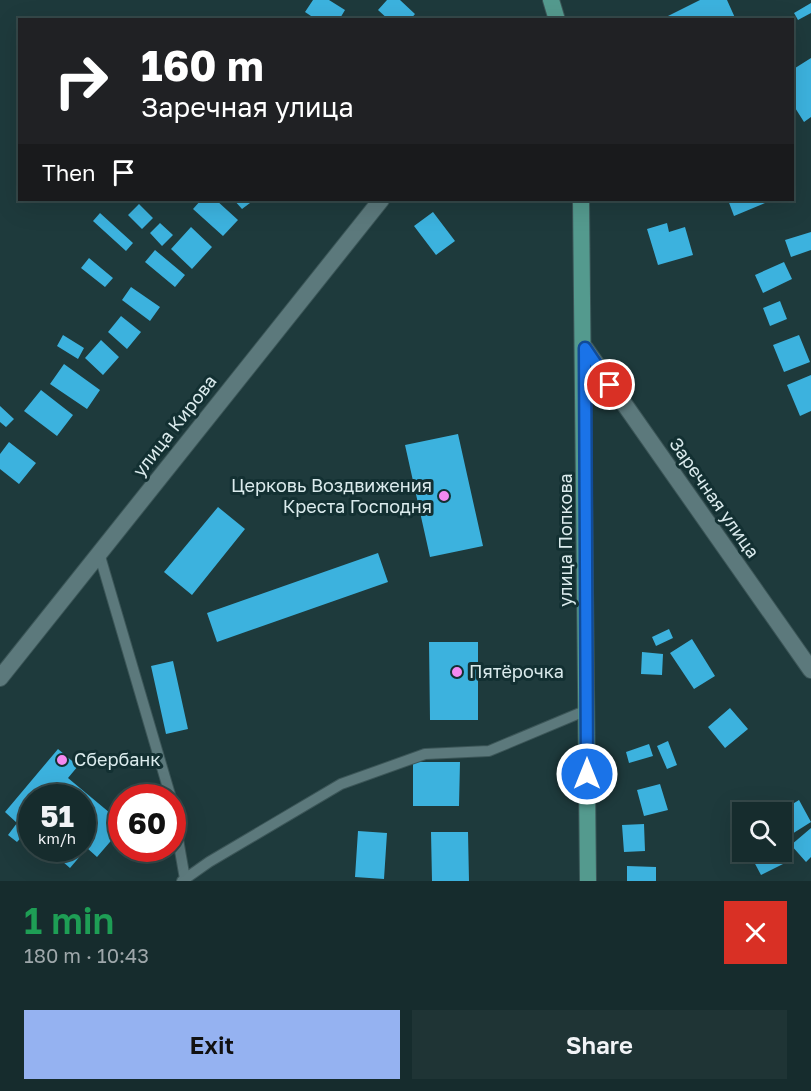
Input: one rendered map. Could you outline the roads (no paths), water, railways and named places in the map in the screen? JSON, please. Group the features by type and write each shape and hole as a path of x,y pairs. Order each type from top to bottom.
{"main road":[{"name":"улица Попкова","path":"581,201 585,348 588,881"}],"street":[{"name":"улица Кирова","path":"0,678 380,201"},
{"name":"Заречная улица","path":"585,348 811,670"}],"lane":[{"path":"99,553 167,784"},
{"path":"180,862 183,880 209,862 341,784 425,754 489,751 587,710"}],"place":[{"name":"Церковь Воздвижения Креста Господня","path":"444,496"},
{"name":"Пятёрочка","path":"457,672"},
{"name":"Сбербанк","path":"62,760"}]}
